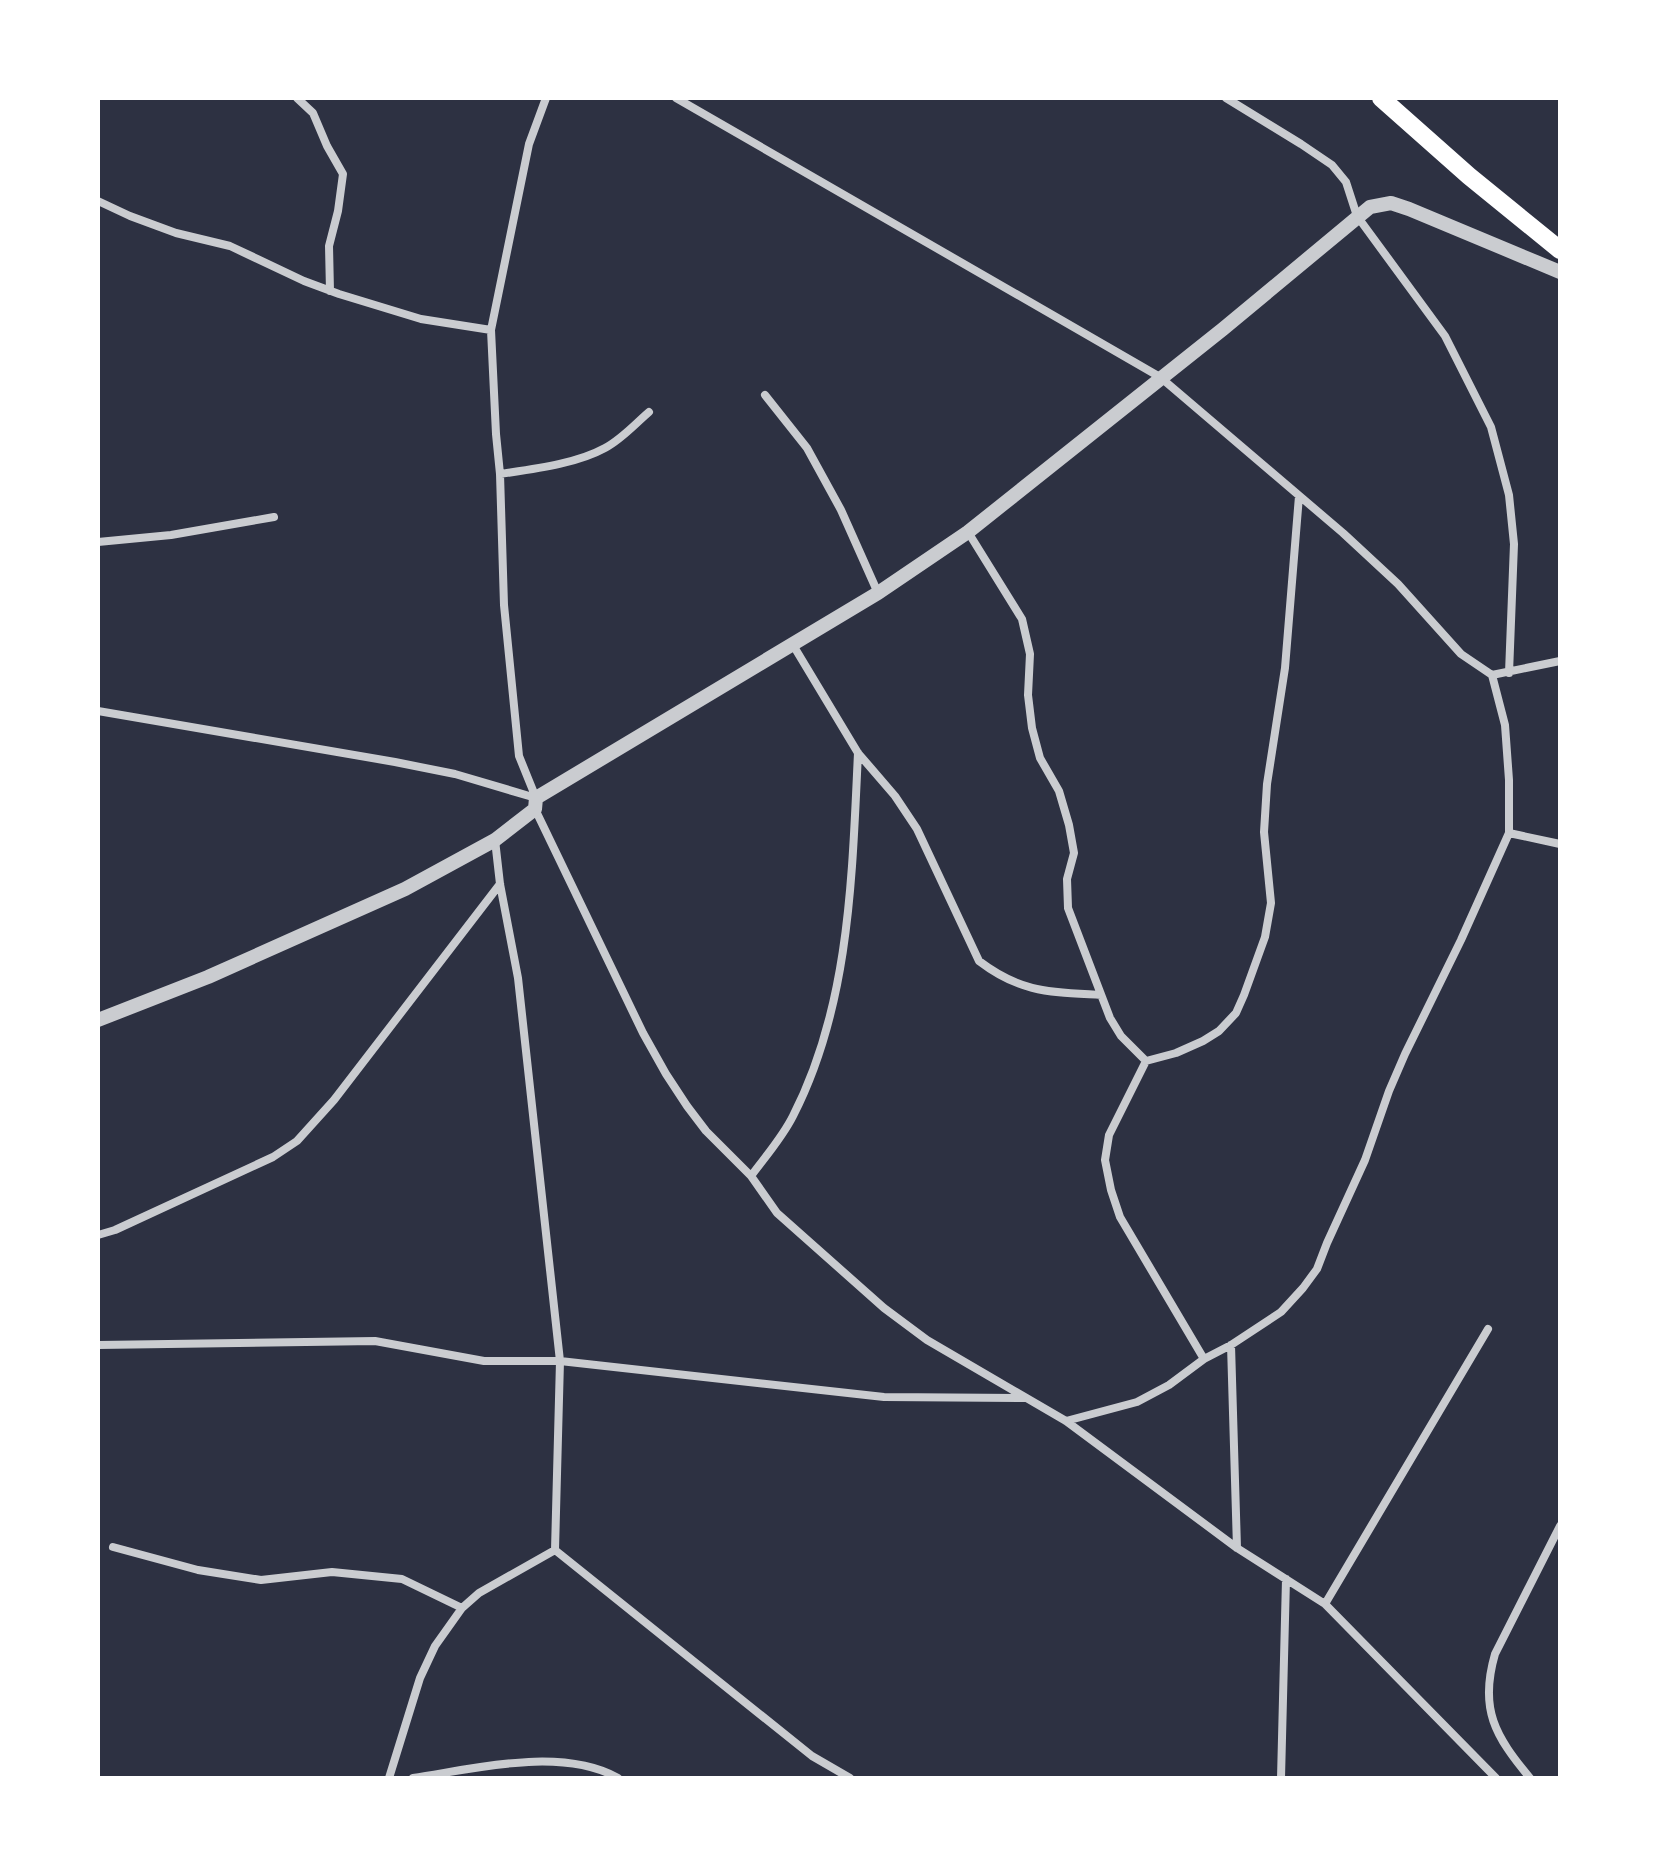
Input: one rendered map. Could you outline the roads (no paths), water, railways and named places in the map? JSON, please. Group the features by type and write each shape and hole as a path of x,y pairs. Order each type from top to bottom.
{"main road":[{"path":"1381,98 1469,176 1560,250"}],"street":[{"path":"297,98 313,113 343,174 329,246 330,291"},
{"path":"546,98 529,144 491,330 504,605 519,756 536,804 643,1033 666,1074 706,1131 751,1176 777,1213 884,1308 927,1340 1066,1421 1237,1548 1325,1604 1496,1778"},
{"path":"676,98 1160,377 1343,533 1398,584 1461,654 1492,675 1560,661"},
{"path":"1226,98 1332,165 1346,182 1357,216 1445,336 1491,427 1509,495 1514,544 1509,673"},
{"path":"98,201 176,233 230,246 330,291 421,319 491,330"},
{"path":"98,1020 208,977 405,889 495,840 536,804 878,593 968,532 1370,207 1391,203 1432,217 1560,272"},
{"path":"765,395 807,448 841,510 878,593"},
{"path":"500,474 563,462 604,449 649,412"},
{"path":"1204,1359 1120,1217 1105,1160 1109,1135 1146,1061 1176,1053 1219,1031 1236,1013 1265,937 1271,903 1264,832 1267,784 1285,668 1299,496"},
{"path":"98,542 171,535 274,517"},
{"path":"968,532 1022,619 1030,654 1028,695 1032,728 1040,758 1059,791 1074,853 1067,879 1068,908 1110,1018 1121,1036 1146,1061"},
{"path":"793,645 858,753 895,796 917,829 979,961 1021,986 1045,992 1101,995"},
{"path":"1066,1421 1137,1402 1169,1385 1204,1359 1281,1312 1317,1269 1365,1160 1405,1054 1509,833 1505,725 1492,675"},
{"path":"98,711 455,774 536,804"},
{"path":"751,1176 792,1118 811,1073 838,984 853,851 858,753"},
{"path":"1509,833 1560,844"},
{"path":"495,840 518,978 560,1361 555,1550"},
{"path":"98,1235 273,1157 297,1141 334,1100 500,884"},
{"path":"1325,1604 1488,1329"},
{"path":"98,1345 375,1341 484,1361 560,1361 884,1397 1028,1398"},
{"path":"1231,1345 1237,1548"},
{"path":"1530,1778 1500,1739 1492,1720 1489,1673 1495,1654 1560,1526"},
{"path":"113,1547 198,1570 261,1580 332,1572 402,1579 462,1608"},
{"path":"389,1778 420,1678 435,1646 462,1608 479,1593 555,1550"},
{"path":"555,1550 812,1756 850,1778"},
{"path":"1281,1778 1286,1579"},
{"path":"413,1778 508,1763 540,1762 583,1765 618,1778"}]}
